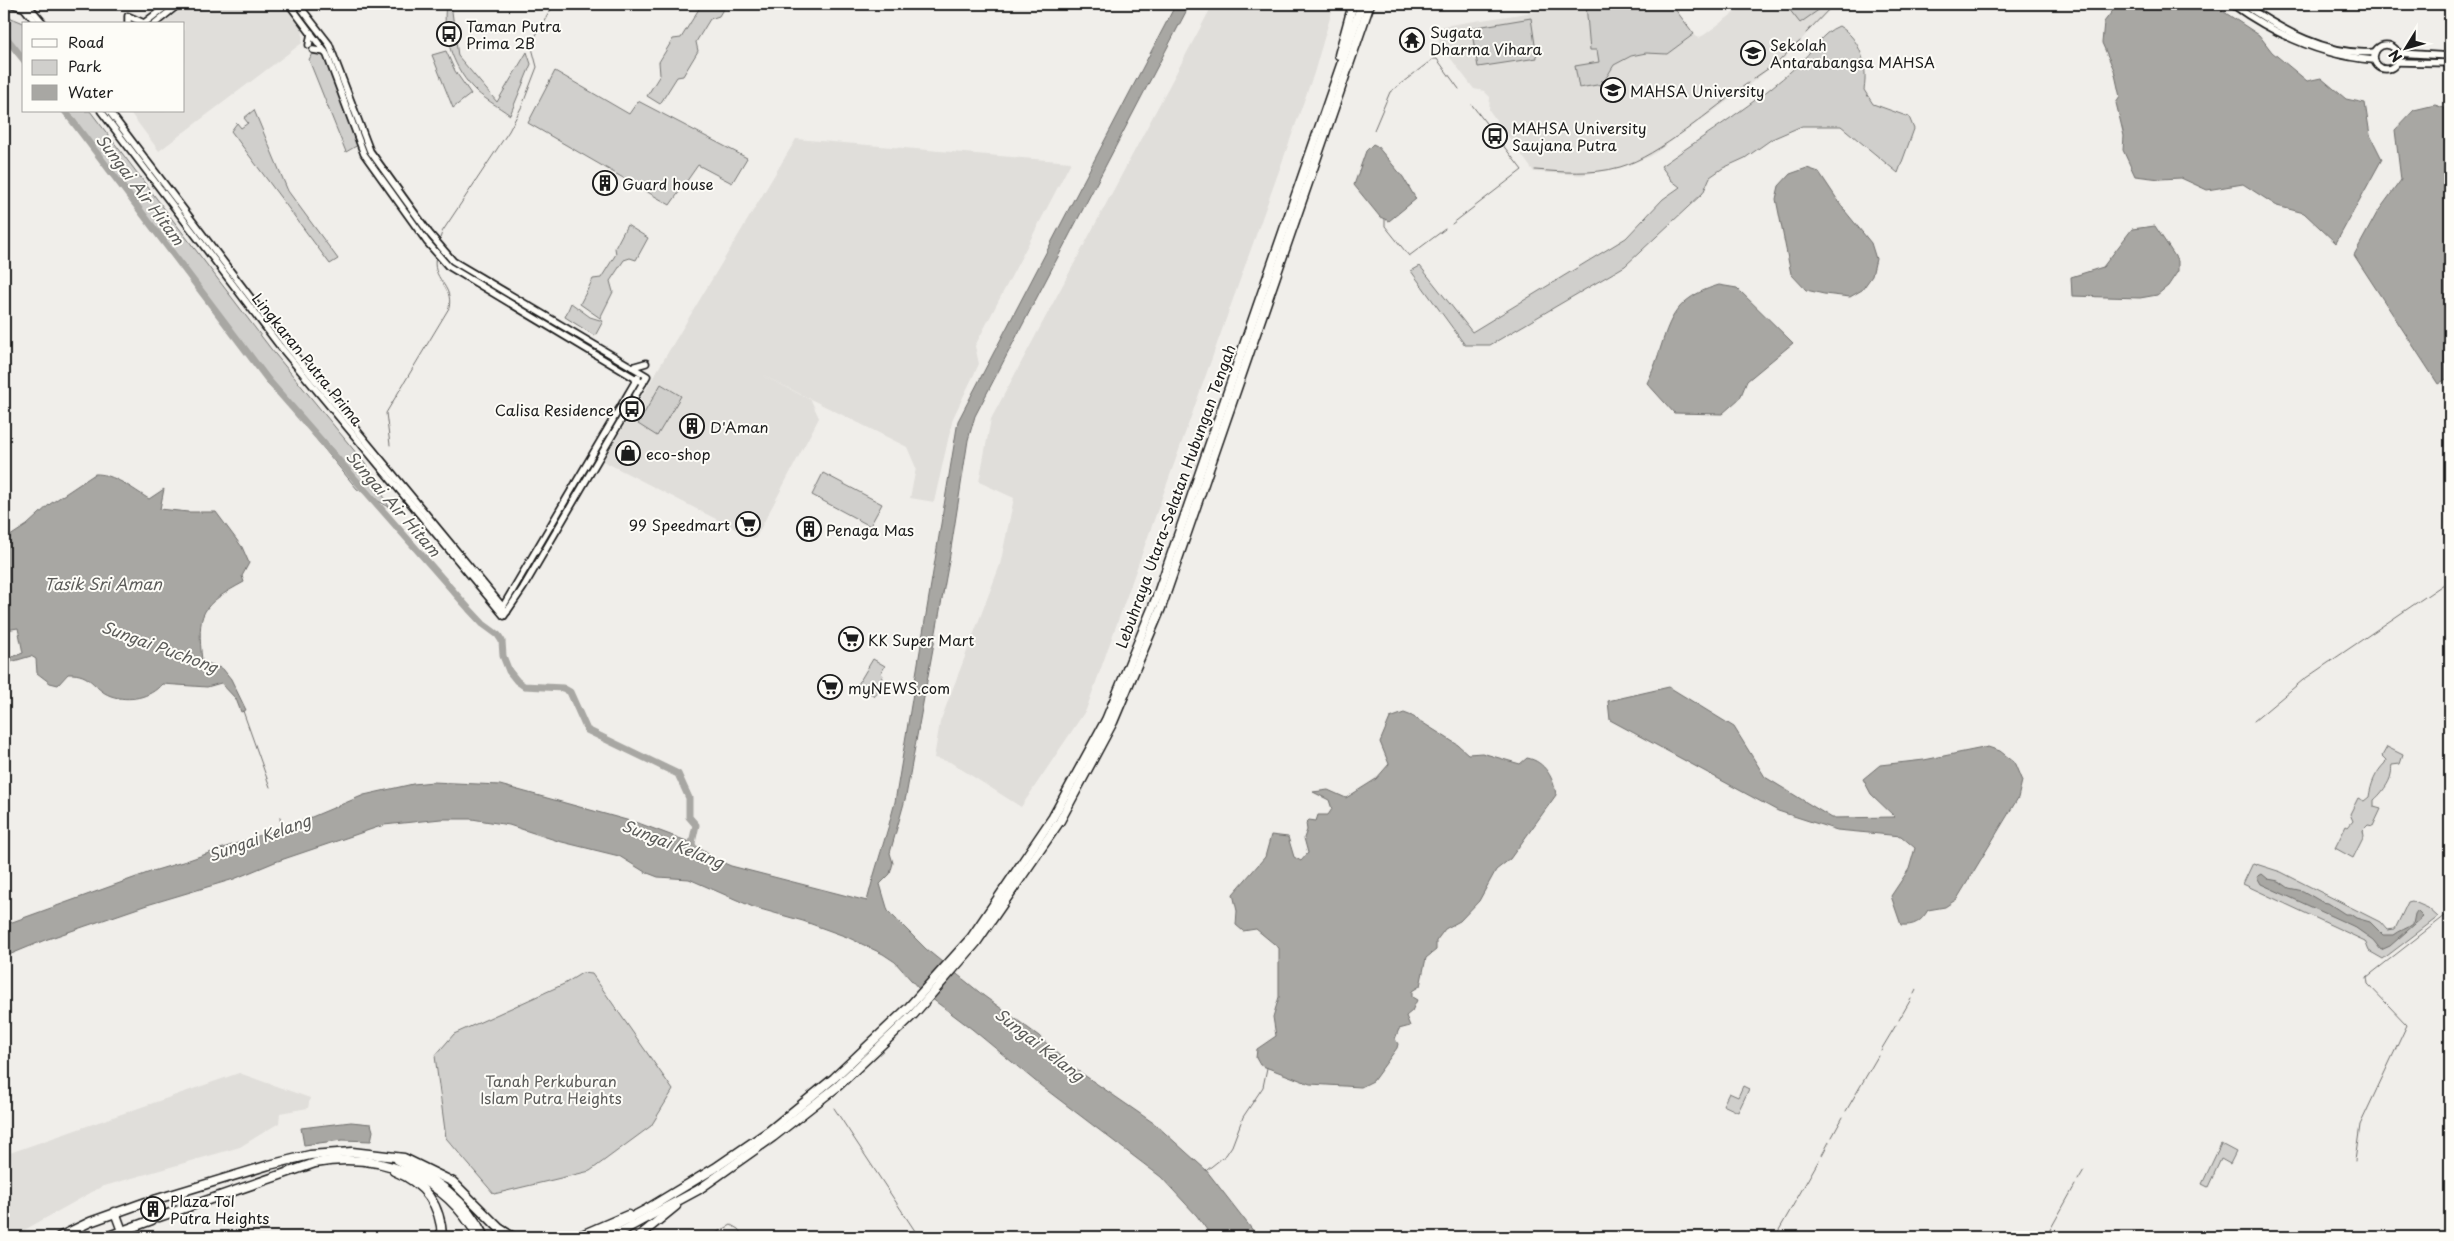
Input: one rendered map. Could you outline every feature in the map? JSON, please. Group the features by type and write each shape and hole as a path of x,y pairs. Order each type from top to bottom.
{"highway":[{"path":"1320,136 1353,4"},
{"name":"Lebuhraya Utara–Selatan Hubungan Tengah","path":"1320,136 1362,4"},
{"name":"Lebuhraya Utara–Selatan Hubungan Tengah","path":"611,1237 698,1190 838,1086 911,1011 973,941 1054,817 1106,720 1156,599 1320,136 1370,4"},
{"path":"1320,136 1375,4"},
{"name":"Lebuhraya Utara–Selatan Hubungan Tengah","path":"594,1237 647,1209 769,1131 911,1011"},
{"path":"58,1237 115,1212 269,1165 310,1155 340,1152 404,1158 447,1178 459,1187 500,1228 514,1237"},
{"path":"387,1156 426,1174 444,1186 467,1210 484,1237"},
{"path":"106,1237 155,1218 315,1163 333,1160 366,1161 400,1168 436,1187 459,1210 478,1237"},
{"path":"366,1161 398,1173 424,1190 438,1212 442,1237"},
{"path":"638,1237 698,1190"},
{"path":"577,1237 647,1209"},
{"path":"115,1212 122,1231"}],"main road":[{"path":"11,4 24,8 35,22"},
{"path":"27,4 42,22"},
{"path":"145,22 169,4"},
{"path":"156,22 179,4"},
{"path":"289,4 325,52 364,154 439,256 456,272 643,383"},
{"path":"298,4 329,44 370,152 429,233 458,266 647,376 503,612"},
{"path":"2232,4 2260,23 2308,45 2330,52 2374,60"},
{"path":"2243,4 2264,18 2308,40 2351,51 2375,52 2386,45 2392,46 2398,54 2398,62 2392,68 2385,69 2378,66 2374,60 2375,52"},
{"path":"128,22 128,16 142,22"},
{"path":"311,32 311,48 325,52"},
{"path":"2398,54 2450,56"},
{"path":"2398,62 2450,62"},
{"name":"Lingkaran Putra Prima","path":"102,112 279,345 503,612"},
{"name":"Lingkaran Putra Prima","path":"110,112 288,347 503,612"},
{"path":"632,367 646,363"},
{"path":"627,373 631,389"},
{"path":"503,612 641,373"}],"shaded area":[{"path":"187,4 282,4 303,30 302,43 159,151 130,112 185,112 185,22 164,22"},
{"path":"1213,4 1334,4 1314,73 1086,710 1021,807 950,762 934,758 940,722 1000,565 1014,498 979,482 991,419"},
{"name":"MAHSA University","path":"1586,4 1590,49 1597,50 1604,83 1614,65 1631,56 1646,53 1667,54 1694,34 1698,38 1704,35 1746,4 1834,4 1802,39 1801,43 1744,89 1651,156 1619,168 1581,175 1534,172 1489,110 1490,97 1484,91 1474,89 1439,43 1437,31 1443,26"},
{"path":"796,139 1071,162 975,346 979,364 953,418 934,502 910,498 916,468 907,447 758,373 811,400 819,418 755,539 603,461"},
{"path":"239,1073 310,1098 308,1108 280,1113 279,1123 240,1147 101,1187 12,1237 4,1237 4,1155"}],"green space":[{"path":"446,4 451,4 458,56 497,102 527,52 531,64 510,115 476,91 459,69 447,37"},
{"path":"702,4 726,4 719,16 710,19 696,42 698,51 683,76 677,77 660,104 647,96 660,75 659,62 673,39 681,38"},
{"path":"1586,4 1671,4 1694,34 1667,54 1646,53 1631,56 1614,65 1603,83 1602,80 1603,84 1579,88 1575,66 1599,62 1597,50 1590,50"},
{"path":"1785,4 1827,4 1800,23"},
{"path":"4,15 22,22 22,55 4,31"},
{"path":"1531,18 1537,58 1478,67 1471,28"},
{"path":"1839,26 1847,31 1858,46 1864,63 1864,90 1873,104 1909,117 1914,129 1898,173 1841,126 1802,126 1772,139 1745,158 1723,168 1710,177 1703,193 1625,266 1490,345 1465,345 1411,271 1420,266 1472,332 1626,238 1663,199 1680,187 1671,180 1661,166 1766,92 1798,65 1827,33"},
{"path":"446,51 455,71 471,94 453,108 432,55"},
{"path":"312,53 323,53 358,145 346,152 309,60"},
{"path":"555,71 629,114 638,101 747,158 732,183 698,165 670,205 528,123"},
{"path":"254,110 288,191 338,259 330,264 231,131 237,123 241,128 248,123 244,118"},
{"path":"64,112 91,112 271,349 371,471 389,507 357,489 254,363"},
{"path":"627,225 648,238 636,260 630,258 624,260 610,281 613,292 600,318 580,304 593,279 601,278 616,254 615,248"},
{"path":"571,303 590,317 603,321 595,336 565,317"},
{"path":"661,384 681,396 657,436 638,424"},
{"path":"823,473 882,504 870,526 812,495"},
{"path":"873,659 885,666 881,673 883,675 878,686 880,687 875,696 857,686"},
{"path":"2387,747 2403,755 2400,764 2392,765 2389,781 2374,800 2374,807 2381,809 2373,826 2368,825 2363,830 2364,836 2353,858 2335,848 2346,826 2348,827 2353,821 2350,814 2358,798 2364,801 2369,797 2374,779 2385,763 2386,760 2382,756"},
{"path":"2253,863 2281,872 2380,922 2387,930 2395,929 2408,902 2412,901 2428,908 2438,917 2383,959 2369,951 2365,941 2243,884"},
{"name":"Tanah Perkuburan Islam Putra Heights","path":"582,973 592,974 673,1090 651,1126 590,1171 494,1194 446,1138 435,1056 454,1034 564,984"},
{"path":"1743,1086 1749,1089 1738,1112 1723,1105 1729,1093 1738,1097"},
{"path":"2221,1144 2236,1152 2230,1164 2221,1159 2208,1187 2202,1184"}],"water":[{"name":"Sungai Kelang","path":"1176,4 1190,4 975,416 968,440 949,561 906,796 890,853 893,863 890,874 880,884 888,911 926,949 984,996 1039,1036 1068,1064 1155,1124 1206,1170 1258,1237 1212,1237 1197,1216 1161,1177 1040,1085 972,1029 919,989 895,962 883,954 847,937 803,921 753,907 689,879 658,877 645,872 619,856 558,841 509,825 472,819 441,819 384,825 275,862 234,879 147,905 45,940 4,957 4,925 153,871 307,819 364,795 413,784 433,782 500,785 641,824 692,843 717,860 731,866 867,901 895,802 958,421"},
{"path":"2118,4 2212,4 2259,35 2272,52 2307,81 2321,78 2346,99 2365,103 2370,135 2382,159 2336,243 2304,213 2277,206 2243,184 2207,190 2181,178 2160,179 2135,176 2123,150 2124,136 2116,103 2120,97 2114,70 2102,43 2104,22"},
{"path":"2435,105 2450,110 2450,377 2438,384 2354,255 2377,213 2401,180 2395,130 2414,110"},
{"path":"1373,144 1377,146 1403,177 1416,199 1389,221 1380,217 1354,185 1366,151"},
{"path":"1807,168 1819,172 1845,211 1871,243 1876,259 1872,276 1862,290 1850,297 1806,290 1791,274 1776,199 1779,186 1790,174"},
{"path":"2155,226 2178,261 2178,271 2168,286 2157,295 2140,298 2072,296 2071,277 2103,267 2132,229"},
{"path":"1719,285 1737,288 1793,343 1747,381 1740,398 1722,414 1674,413 1647,383 1664,336 1676,311 1686,301 1700,292"},
{"name":"Tasik Sri Aman","path":"95,474 102,474 116,479 149,499 164,489 160,509 216,512 242,547 249,563 242,576 244,582 229,590 210,605 201,621 200,631 202,661 223,669 231,679 246,710 241,712 236,699 221,683 207,687 162,684 152,693 145,696 125,699 105,693 88,679 76,674 68,674 58,685 50,683 37,673 36,659 31,656 4,664 4,660 23,653 18,628 6,630 4,620 4,540 27,525 50,504"},
{"path":"1669,687 1734,727 1765,777 1832,818 1895,817 1871,794 1863,779 1880,765 1924,760 1988,747 2000,751 2014,762 2022,781 2018,798 1957,899 1945,907 1928,910 1923,918 1917,922 1910,925 1901,925 1891,896 1909,869 1915,848 1901,836 1837,830 1778,811 1610,720 1608,701"},
{"path":"1404,713 1458,745 1468,754 1482,753 1520,764 1527,758 1539,763 1551,777 1556,795 1510,859 1496,870 1479,901 1460,921 1445,929 1436,941 1436,950 1426,958 1420,986 1412,991 1412,997 1417,1000 1412,1011 1406,1016 1410,1026 1399,1029 1395,1039 1398,1044 1397,1048 1373,1081 1361,1087 1310,1084 1260,1065 1256,1058 1257,1049 1276,1036 1273,1017 1279,997 1279,948 1256,929 1243,931 1236,925 1237,911 1233,894 1265,857 1271,835 1288,837 1294,857 1301,861 1308,853 1304,838 1307,830 1306,823 1309,820 1316,821 1318,815 1328,815 1332,809 1329,800 1313,792 1328,790 1346,798 1376,779 1389,764 1380,742 1390,718"},
{"path":"2262,874 2268,879 2279,881 2289,888 2303,891 2322,902 2328,903 2345,914 2350,914 2370,922 2383,935 2394,935 2411,926 2417,911 2423,917 2390,946 2381,950 2373,940 2353,926 2261,884 2257,877"},
{"path":"351,1122 371,1124 373,1131 371,1141 342,1140 304,1145 301,1128"}],"waterway":[{"path":"439,242 442,232 509,131 522,106 537,67 531,44 554,4"},
{"path":"1806,33 1834,4"},
{"name":"Sungai Air Hitam","path":"4,35 22,58"},
{"path":"1753,79 1778,62 1800,41"},
{"path":"1374,130 1390,92 1433,59 1437,59 1459,89"},
{"path":"1535,170 1556,172 1599,171 1620,167 1635,161 1652,153 1686,130 1748,83"},
{"path":"1452,224 1522,170 1472,105"},
{"name":"Sungai Air Hitam","path":"66,112 269,381 469,609 483,624 498,635 502,641 503,656 509,671 517,681 524,686 563,688 570,692 587,730 678,774 689,798 689,817 696,825 692,843 694,851"},
{"path":"1385,220 1385,226 1409,256 1445,229"},
{"path":"390,445 386,413 449,308 450,300 446,287 436,271 436,256"},
{"path":"2254,721 2303,680 2450,580"},
{"name":"Sungai Puchong","path":"243,711 270,787"},
{"name":"Sungai Puchong","path":"280,817 281,828"},
{"path":"2355,1161 2360,1125 2407,1025 2368,984 2367,977 2450,912"},
{"path":"1914,994 1916,990"},
{"path":"1899,1020 1911,999"},
{"path":"1881,1050 1896,1025"},
{"path":"1846,1111 1878,1056"},
{"path":"1207,1170 1226,1155 1232,1146 1243,1117 1263,1087 1267,1068"},
{"path":"834,1108 919,1237"},
{"path":"1832,1137 1843,1117"},
{"path":"1822,1155 1829,1142"},
{"path":"1775,1237 1819,1160"},
{"path":"2078,1180 2084,1170"},
{"path":"2046,1237 2075,1185"},
{"path":"709,1237 731,1225 738,1229 744,1237"}],"place":[{"name":"Taman Putra Prima 2B","path":"449,34"},
{"name":"Sugata Dharma Vihara","path":"1412,40"},
{"name":"Sekolah Antarabangsa MAHSA","path":"1753,53"},
{"name":"MAHSA University","path":"1613,90"},
{"name":"MAHSA University Saujana Putra","path":"1495,136"},
{"name":"Guard house","path":"605,183"},
{"name":"Calisa Residence","path":"632,409"},
{"name":"D'Aman","path":"692,426"},
{"name":"eco-shop","path":"628,453"},
{"name":"99 Speedmart","path":"748,524"},
{"name":"Penaga Mas","path":"809,529"},
{"name":"KK Super Mart","path":"851,639"},
{"name":"myNEWS.com","path":"830,687"},
{"name":"Plaza Tol Putra Heights","path":"153,1209"}]}
